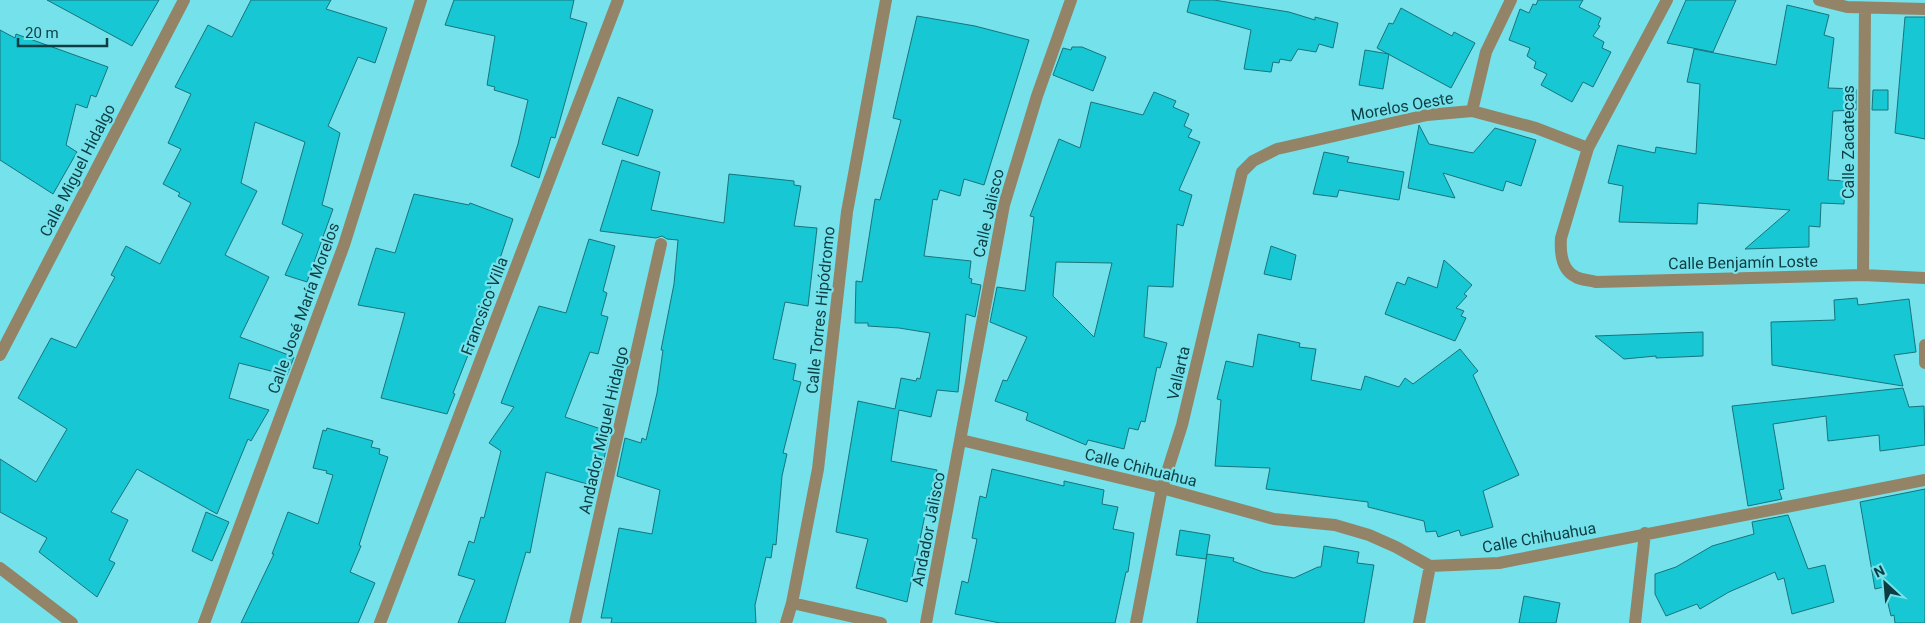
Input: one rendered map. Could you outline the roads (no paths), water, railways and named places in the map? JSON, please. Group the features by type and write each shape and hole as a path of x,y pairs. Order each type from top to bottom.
{"street":[{"name":"Calle Miguel Hidalgo","path":"0,355 184,0"},
{"name":"Calle José María Morelos","path":"204,623 344,245 421,0"},
{"name":"Francsico Villa","path":"380,623 618,0"},
{"name":"Calle Torres Hipódromo","path":"786,623 792,602 818,469 847,212 886,0"},
{"name":"Calle Jalisco","path":"961,440 1004,205 1037,96 1071,0"},
{"path":"1472,111 1486,52 1511,0"},
{"path":"1588,148 1667,0"},
{"path":"1819,0 1847,7 1925,9"},
{"name":"Calle Zacatecas","path":"1863,275 1865,8"},
{"name":"Morelos Oeste","path":"1277,149 1427,115 1472,111 1536,128 1588,148"},
{"name":"Calle Benjamín Loste","path":"1588,148 1561,238 1560,252 1566,269 1576,277 1596,282 1863,275 1925,278"},
{"name":"Vallarta","path":"1136,623 1162,488 1182,425 1242,172 1253,161 1277,149"},
{"name":"Andador Miguel Hidalgo","path":"575,623 661,244"},
{"path":"1925,345 1925,363"},
{"name":"Calle Chihuahua","path":"961,440 1162,488 1274,518 1335,525 1369,534 1430,566 1499,563 1645,533 1925,480"},
{"name":"Andador Jalisco","path":"926,623 961,440"},
{"path":"1635,623 1645,533"},
{"path":"1419,623 1430,566"},
{"path":"0,568 72,623"},
{"path":"792,602 881,623"}]}
